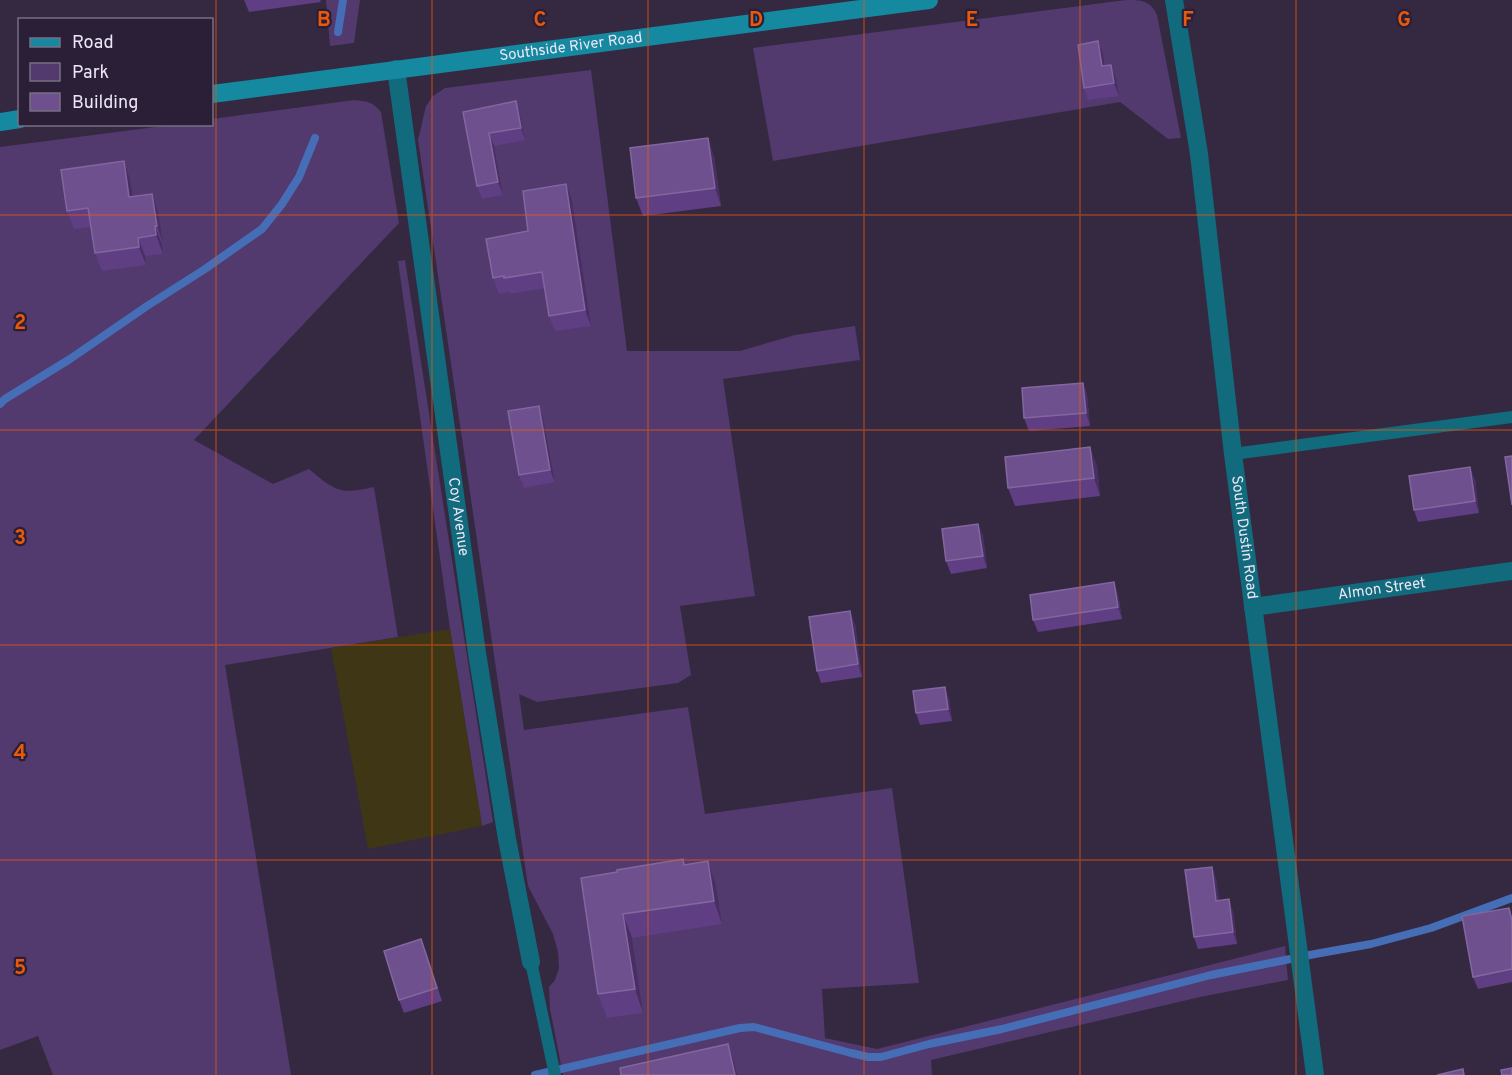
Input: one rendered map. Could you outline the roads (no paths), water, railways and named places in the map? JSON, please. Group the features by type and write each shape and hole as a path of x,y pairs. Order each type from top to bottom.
{"main road":[{"name":"Southside River Road","path":"213,94 929,0"},
{"path":"0,122 18,119"}],"street":[{"name":"South Dustin Road","path":"1174,0 1199,154 1252,607 1315,1075"},
{"name":"Coy Avenue","path":"396,69 477,653 507,839 531,962"},
{"name":"Almon Street","path":"1252,607 1512,571"}],"lane":[{"path":"1233,454 1512,417"},
{"path":"531,962 555,1075"}],"waterway":[{"path":"338,32 343,0"},
{"path":"0,404 262,229 282,204 299,177 315,138"},
{"path":"535,1075 740,1028 754,1027 851,1053 881,1057 929,1044 1002,1029 1211,975 1371,944 1431,928 1512,898"}]}
